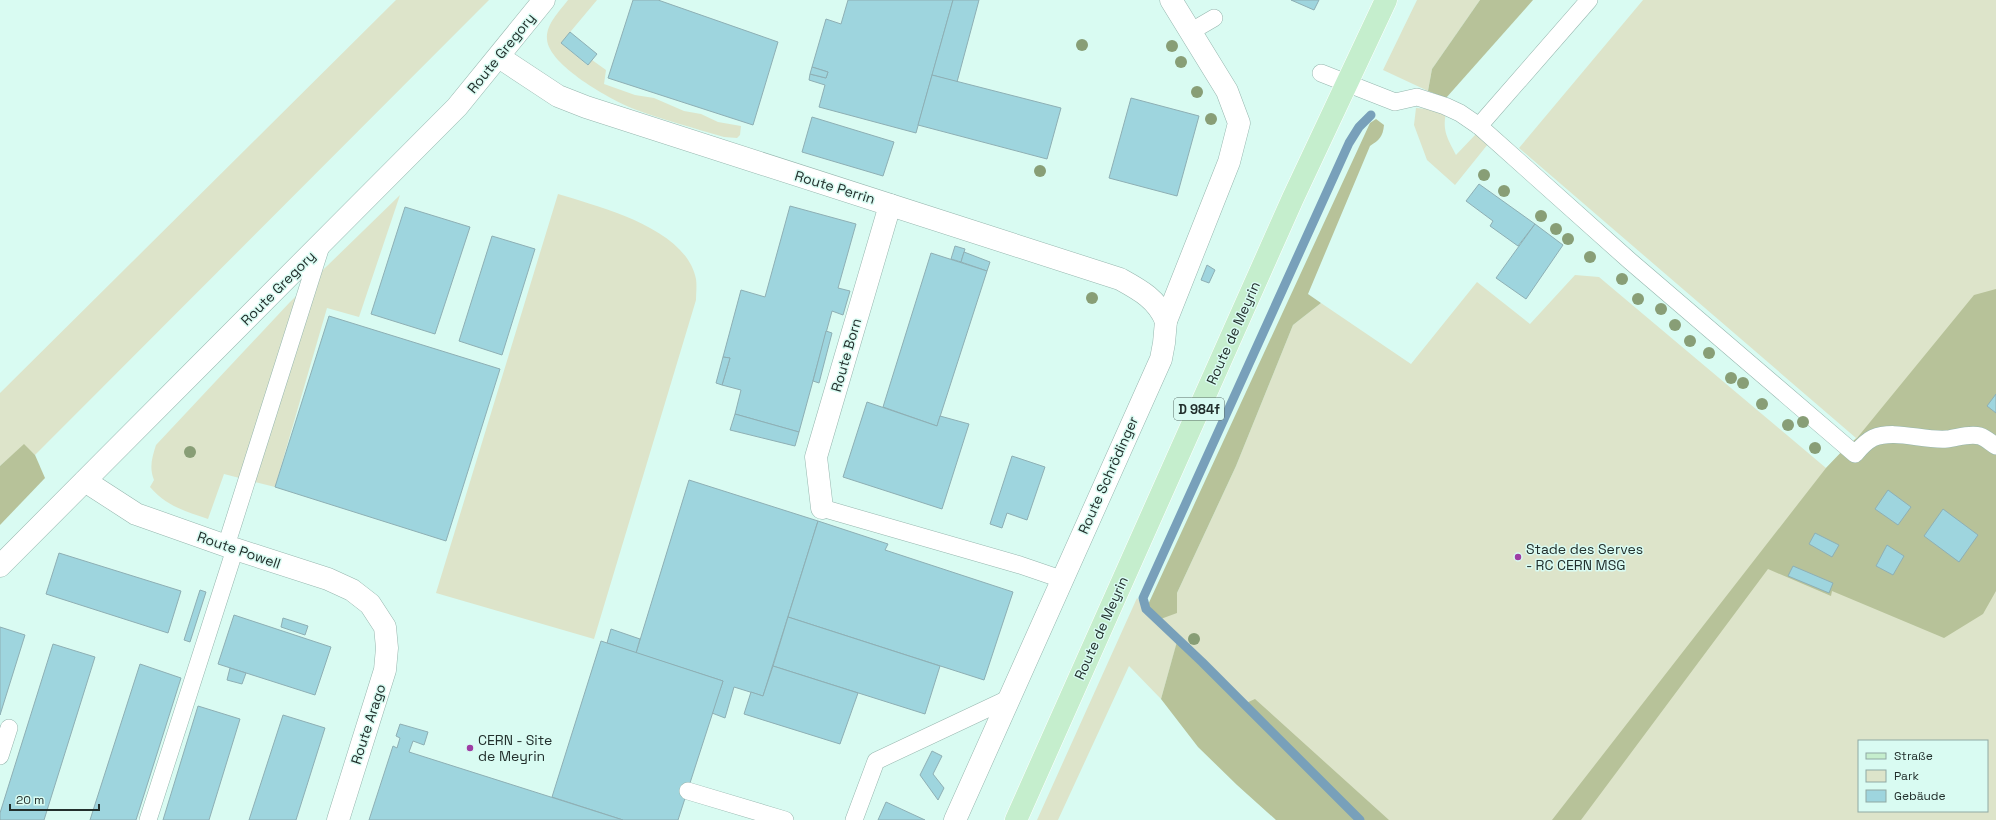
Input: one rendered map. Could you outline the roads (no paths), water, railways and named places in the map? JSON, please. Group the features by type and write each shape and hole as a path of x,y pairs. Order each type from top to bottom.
{"main road":[{"name":"Route de Meyrin","path":"1016,820 1290,205 1386,0"}],"street":[{"name":"Route Gregory","path":"0,566 323,243 456,107 544,0"},
{"path":"1171,0 1190,32"},
{"name":"Route Schrödinger","path":"954,820 1161,359 1166,321 1229,162 1239,123 1227,91 1190,32"},
{"name":"Route Perrin","path":"499,56 558,96 586,107 752,154 890,205 1120,279 1143,292 1162,312 1166,321"},
{"name":"Route Born","path":"822,508 816,457 890,205"},
{"name":"Route Powell","path":"85,481 136,514 230,548 328,579 352,590 370,604 385,627"},
{"name":"Route Arago","path":"338,820 385,670 387,648 385,627"}],"lane":[{"path":"1479,126 1589,0"},
{"path":"1190,32 1214,18"},
{"path":"1321,73 1395,102 1417,98 1445,106 1460,113 1479,126 1630,261 1855,454 1865,443 1874,438 1893,435 1930,440 1967,435 1980,436 1996,446"},
{"path":"148,820 323,243"},
{"path":"822,508 1020,565 1061,579"},
{"path":"854,820 876,761 1010,698"},
{"path":"0,756 9,728"},
{"path":"688,791 785,820"}],"waterway":[{"path":"1360,820 1202,662 1146,609 1143,598 1349,143 1359,127 1371,115"}],"place":[{"name":"Stade des Serves - RC CERN MSG","path":"1518,557"},
{"name":"CERN - Site de Meyrin","path":"470,748"}]}
